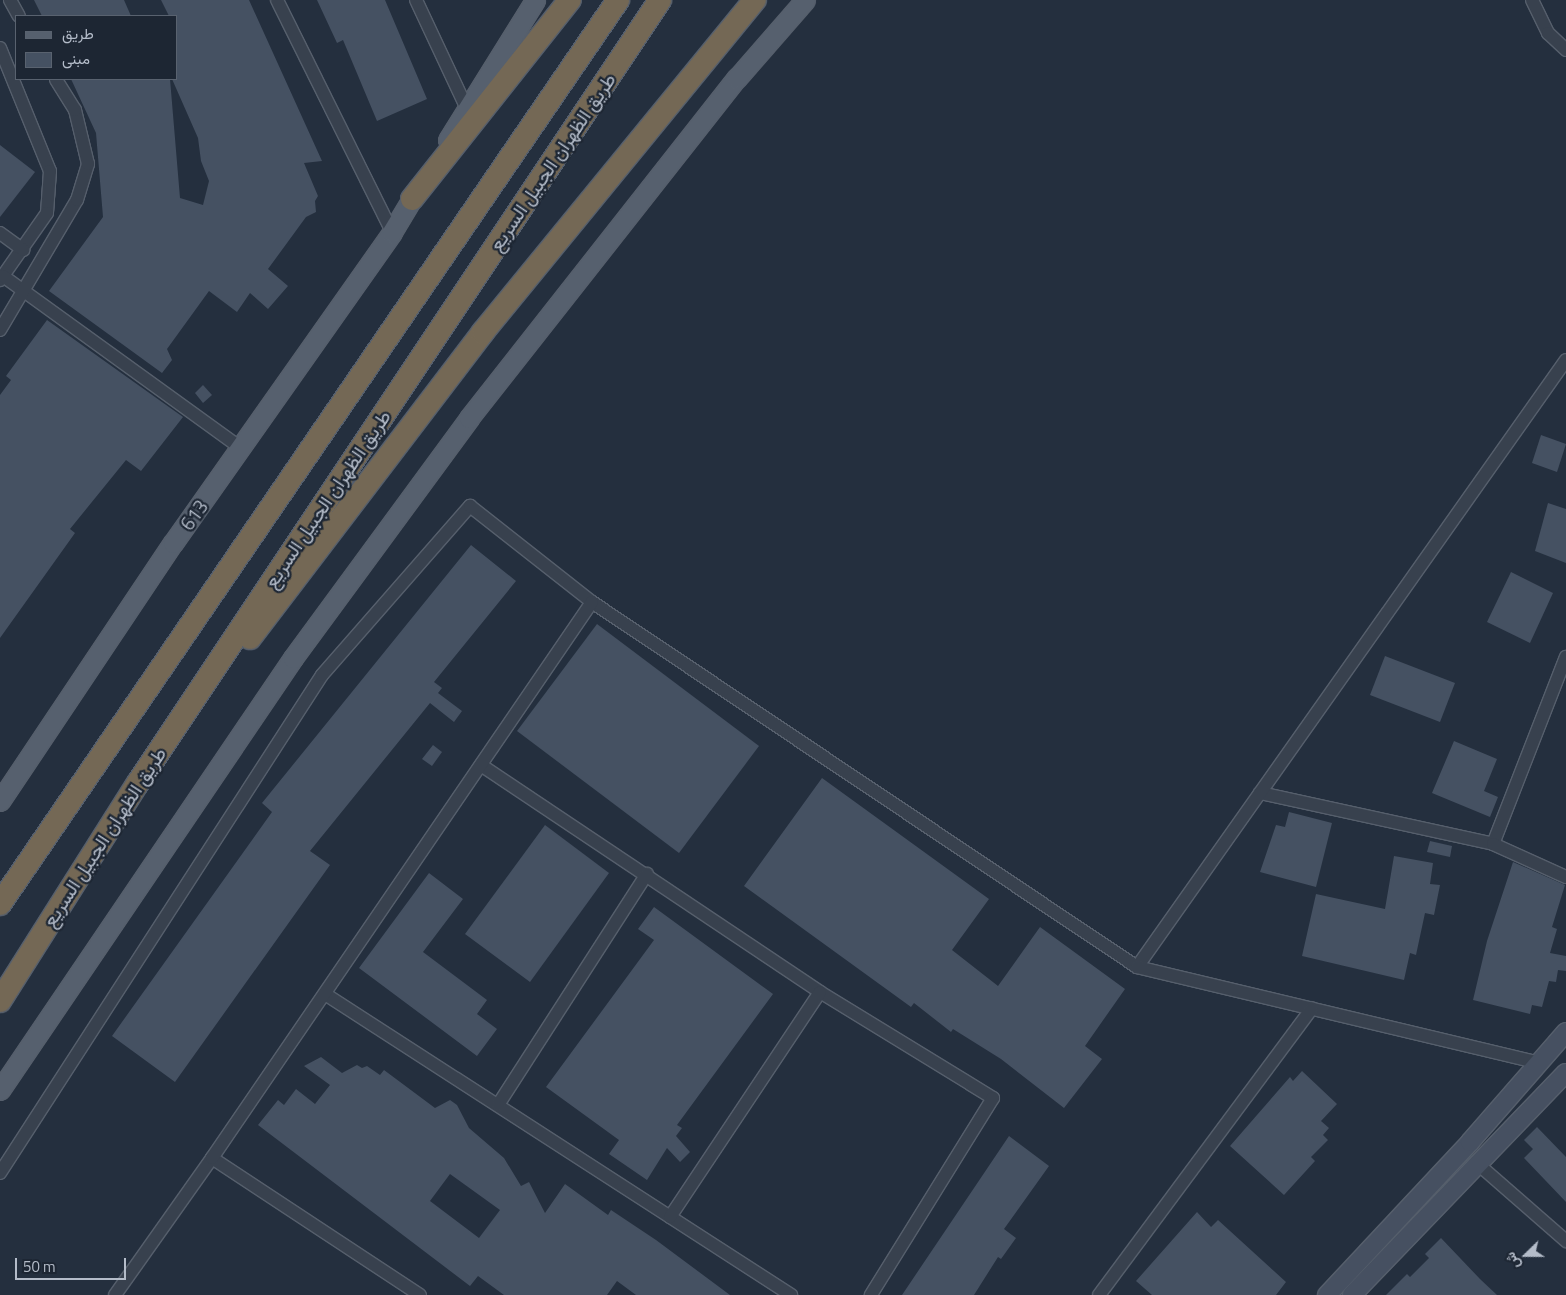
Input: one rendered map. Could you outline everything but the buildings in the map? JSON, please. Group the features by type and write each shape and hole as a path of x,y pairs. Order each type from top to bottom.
{"highway":[{"path":"412,199 570,0"},
{"name":"طريق الظهران الجبيل السريع","path":"0,904 618,0"},
{"name":"طريق الظهران الجبيل السريع","path":"0,1000 138,783 660,0"},
{"path":"138,783 334,532 483,332 755,0"}],"main road":[{"name":"613","path":"0,801 173,543 242,449 392,232 535,0"},
{"path":"0,1090 287,666 469,418 737,78 805,0"}],"street":[{"path":"10,0 19,15"},
{"path":"277,0 392,232"},
{"path":"416,0 467,109"},
{"path":"1532,0 1548,33 1566,50"},
{"path":"0,48 50,171 48,214 1,278 23,291 242,449"},
{"path":"0,330 77,200 88,164 75,110 57,80"},
{"path":"0,233 23,250"},
{"path":"1137,967 1566,360"},
{"path":"0,1173 322,675 470,506 592,602 1137,967 1539,1063"},
{"path":"114,1295 212,1158 592,602"},
{"path":"1493,844 1566,657"},
{"path":"481,765 647,874 820,992 993,1098 871,1295"},
{"path":"1260,793 1493,844 1566,877"},
{"path":"498,1105 647,874"},
{"path":"670,1217 820,992"},
{"path":"324,994 791,1295"},
{"path":"1099,1295 1312,1008"},
{"path":"1327,1295 1470,1142 1566,1032"},
{"path":"1352,1295 1566,1073"},
{"path":"212,1158 420,1295"},
{"path":"1479,1165 1566,1241"}]}
